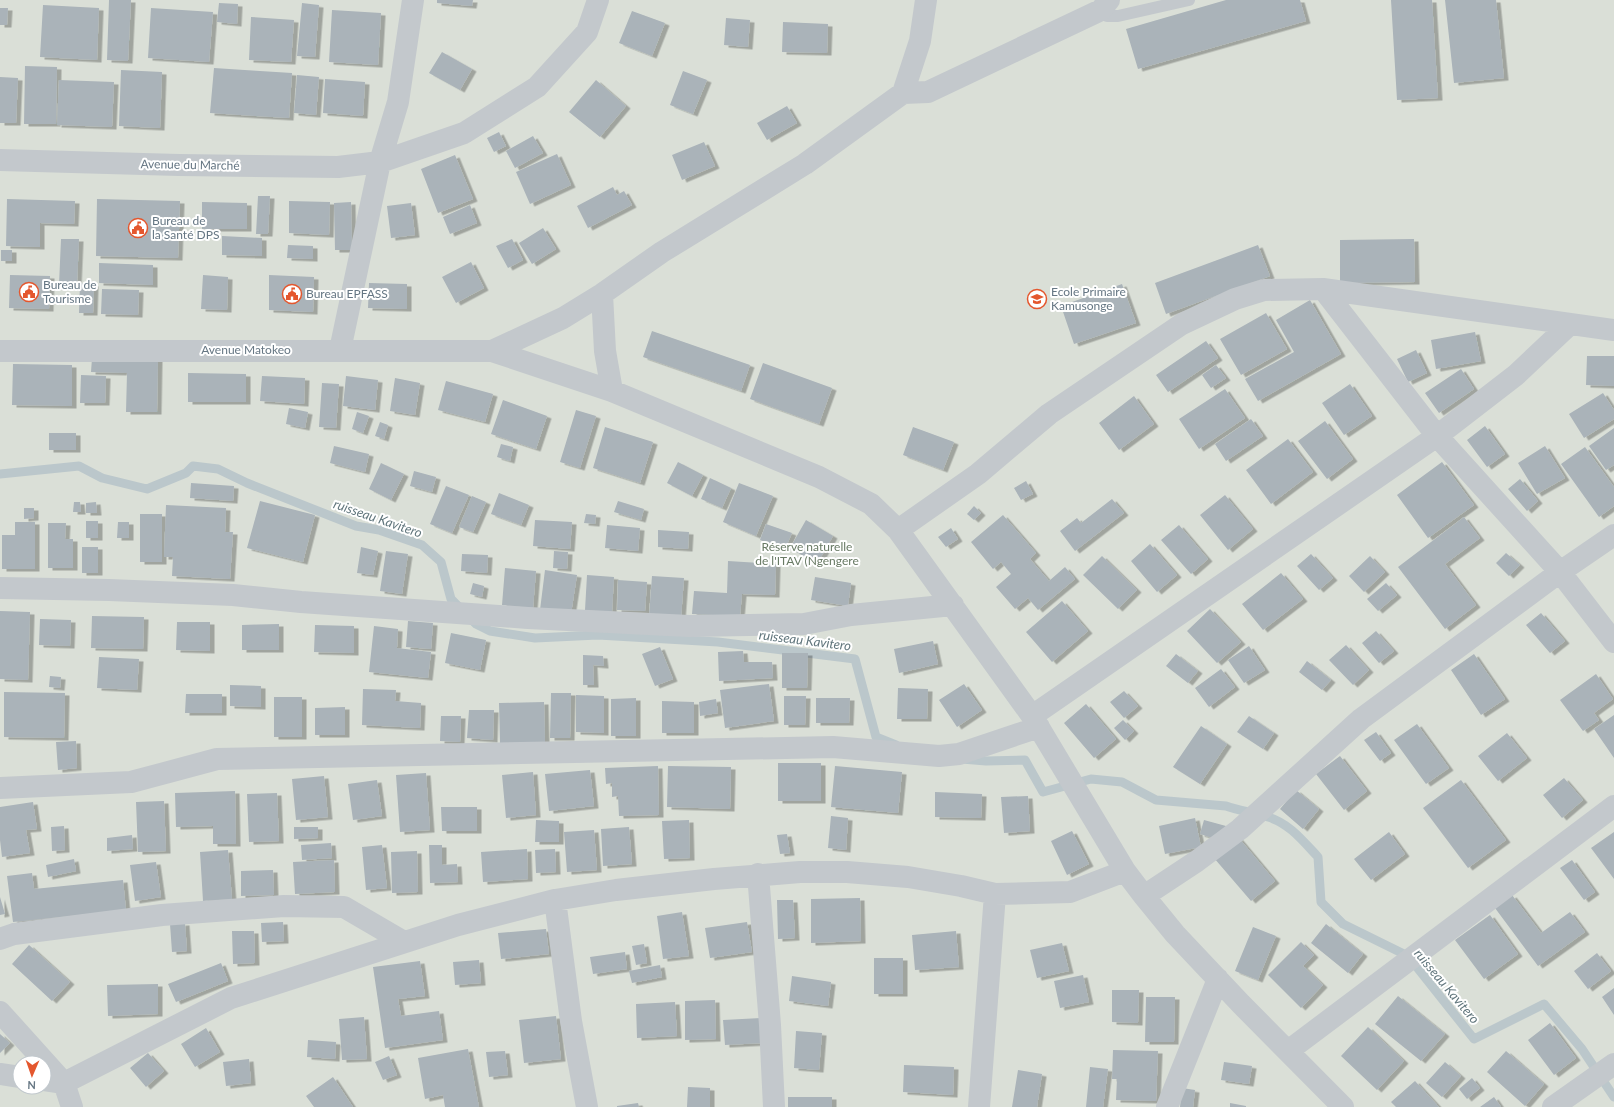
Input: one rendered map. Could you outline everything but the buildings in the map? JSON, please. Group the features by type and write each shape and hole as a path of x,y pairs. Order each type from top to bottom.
{"street":[{"path":"340,350 380,162 398,102 413,0"},
{"name":"Avenue du Marché","path":"0,160 179,165 338,167 380,162 464,133 537,87 587,32 598,0"},
{"path":"903,93 920,40 926,0"},
{"path":"492,351 563,318 602,294 662,252 805,164 903,93 928,92 1105,5"},
{"path":"1323,289 1437,436 1560,572 1614,642"},
{"path":"898,530 978,474 1049,414 1182,324 1235,298 1264,290 1323,289 1569,325 1614,330"},
{"path":"602,294 605,350 612,391"},
{"path":"0,788 131,782 217,759 833,747 939,756 960,754 1036,722 1437,436 1516,375 1569,325"},
{"name":"Avenue Matokeo","path":"0,351 492,351"},
{"path":"492,351 612,391 819,477 871,504 898,530 1036,722 1125,871 1144,896 1175,934 1343,1107"},
{"path":"1144,896 1197,861 1240,829 1361,719 1560,572 1614,535"},
{"path":"0,588 109,590 233,595 300,602 528,618 689,626 804,624 851,615 953,605"},
{"path":"1288,1052 1614,806"},
{"path":"54,1081 231,998 458,925 555,900 616,890 758,874 800,872 861,873 908,877 961,886 995,894 1070,892 1125,871"},
{"path":"758,874 770,1025 774,1107"},
{"path":"979,1107 995,894"},
{"path":"555,900 571,1021 587,1107"},
{"path":"0,939 14,934 162,915 284,906 344,907 404,942"},
{"path":"1167,1107 1218,979"},
{"path":"0,1012 54,1081 72,1107"},
{"path":"1553,1107 1614,1064"},
{"path":"0,1074 12,1076"}],"lane":[{"path":"1105,5 1107,16 1118,16 1189,0"}],"green space":[{"name":"Réserve naturelle de l'ITAV (Ngengere","path":"0,0 1614,0 1614,1107 0,1107"}],"waterway":[{"name":"ruisseau Kavitero","path":"0,474 79,466 102,478 147,489 186,473 193,466 218,469 247,483 356,526 379,530 422,545 441,562 451,599 476,624 490,631 535,638 598,635 718,642 855,659 876,737 896,745"},
{"name":"ruisseau Kavitero","path":"962,759 986,761 1025,760 1043,792 1091,779 1122,782 1156,800 1226,806 1263,815 1276,820 1295,833 1318,857 1321,902 1343,924 1408,956 1474,1039 1544,1004 1582,1049 1614,1097"}],"place":[{"name":"Bureau de la Santé DPS","path":"138,228"},
{"name":"Bureau de Tourisme","path":"29,292"},
{"name":"Bureau EPFASS","path":"292,294"},
{"name":"Ecole Primaire Kamusonge","path":"1037,299"}]}
